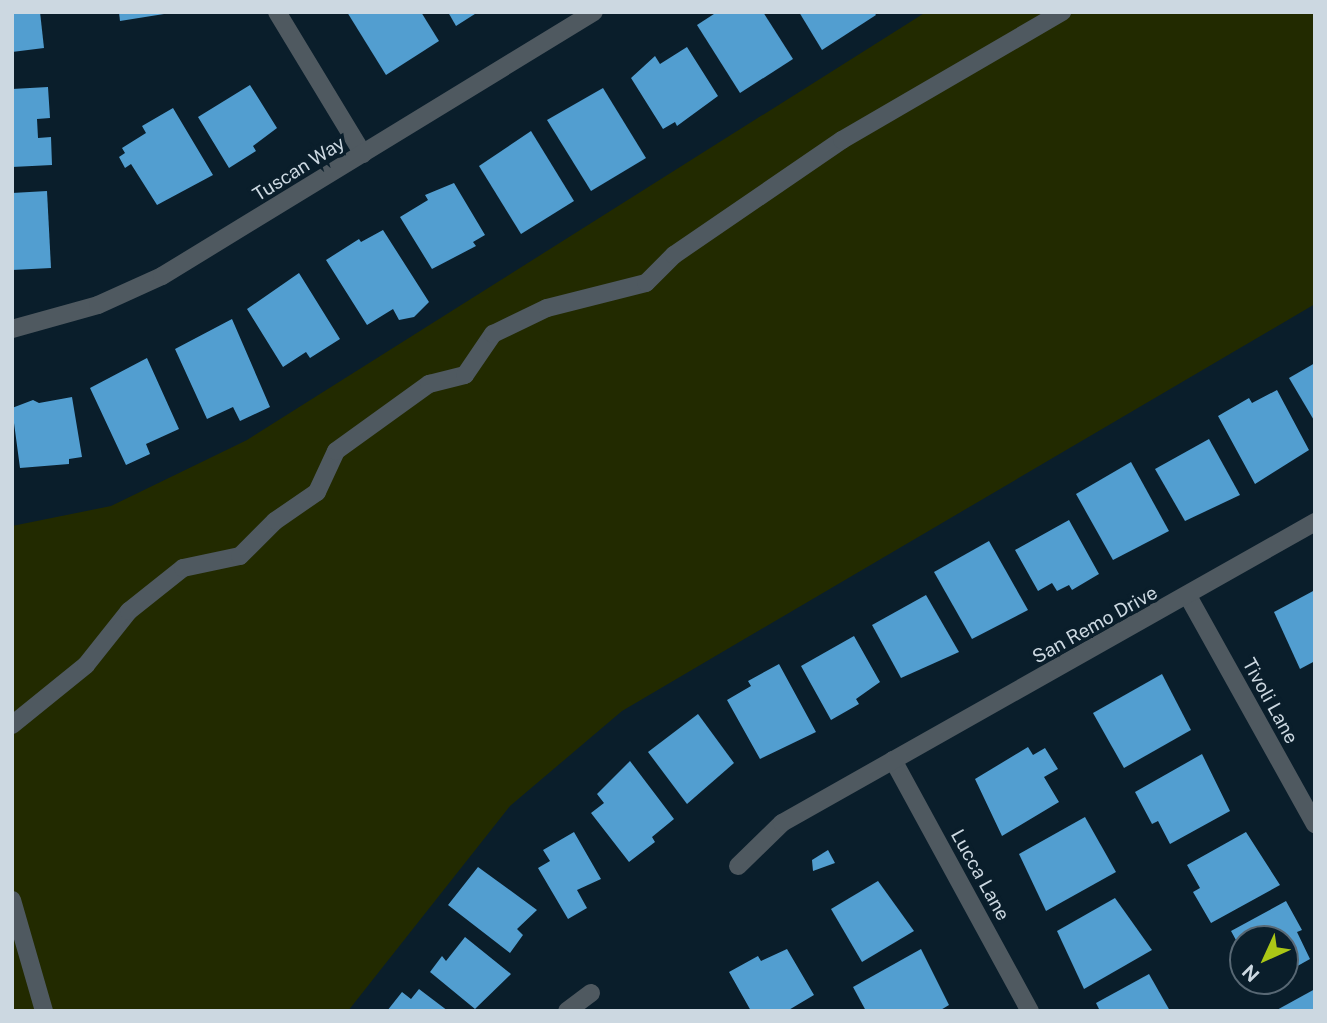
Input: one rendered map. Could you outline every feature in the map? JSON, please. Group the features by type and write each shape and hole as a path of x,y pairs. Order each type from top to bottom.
{"street":[{"path":"277,12 363,154"},
{"name":"Tuscan Way","path":"12,329 127,294 363,154 594,12"},
{"path":"12,725 86,665 129,611 183,568 240,556 275,521 317,492 336,451 429,383 465,375 492,334 547,308 646,283 674,255 842,140 1062,12"},
{"name":"San Remo Drive","path":"738,866 782,823 1189,598 1315,522"},
{"name":"Tivoli Lane","path":"1189,598 1315,824"},
{"name":"Lucca Lane","path":"893,760 1030,1011"},
{"path":"12,900 44,1011"},
{"path":"568,1011 591,993"}],"green space":[{"path":"926,12 1315,12 1315,304 622,711 510,806 348,1011 12,1011 12,526 111,506 247,440"}],"building":[{"path":"12,12 40,12 44,48 12,52"},
{"path":"119,12 164,12 164,14 120,21"},
{"path":"347,12 421,12 439,41 386,75"},
{"path":"448,12 478,12 456,26"},
{"path":"717,12 763,12 793,59 740,93 697,25"},
{"path":"799,12 874,12 876,15 822,50"},
{"path":"687,47 718,96 677,126 675,122 663,129 631,78 655,56 660,64"},
{"path":"250,85 277,128 253,146 256,151 229,168 198,117"},
{"path":"48,87 50,118 37,119 38,138 51,137 52,165 12,167 12,89"},
{"path":"603,88 646,158 591,191 547,120"},
{"path":"173,108 213,175 157,205 131,164 125,168 119,157 125,153 122,148 146,133 142,126"},
{"path":"531,131 574,201 521,234 479,166"},
{"path":"454,183 485,235 473,242 476,246 432,269 400,217 428,200 425,195"},
{"path":"47,191 51,268 12,270 12,193"},
{"path":"383,230 429,302 414,317 399,320 393,309 367,325 326,260 359,239 361,242"},
{"path":"299,273 340,339 310,358 306,352 283,367 247,309"},
{"path":"232,319 270,407 240,421 233,407 207,419 175,349"},
{"path":"147,358 179,429 146,444 150,454 126,465 90,388"},
{"path":"1315,363 1315,422 1289,378"},
{"path":"1277,390 1309,450 1255,484 1218,416 1249,398 1252,403"},
{"path":"72,397 82,457 69,459 69,464 20,468 12,408 33,400 39,403"},
{"path":"1209,439 1240,495 1185,521 1155,469"},
{"path":"1131,462 1169,531 1113,560 1076,494"},
{"path":"1069,520 1099,574 1072,590 1069,585 1057,591 1052,583 1038,591 1015,550"},
{"path":"989,541 1028,610 972,639 934,572"},
{"path":"1315,590 1315,661 1300,669 1274,612"},
{"path":"926,595 959,652 901,678 872,625"},
{"path":"854,636 880,682 856,699 859,704 831,720 801,666"},
{"path":"779,664 816,732 760,759 727,700 751,686 748,681"},
{"path":"1162,674 1191,730 1124,768 1093,713"},
{"path":"698,714 734,763 687,804 648,752"},
{"path":"1028,747 1033,755 1045,748 1058,769 1044,777 1059,802 1002,836 975,779"},
{"path":"1202,754 1230,811 1170,844 1158,821 1152,824 1135,792"},
{"path":"630,761 674,819 652,837 655,842 629,862 591,813 604,803 597,794"},
{"path":"1085,817 1116,872 1046,911 1019,854"},
{"path":"574,832 601,879 577,890 587,908 568,919 538,868 550,861 543,850"},
{"path":"1246,832 1280,885 1211,923 1193,892 1200,888 1187,865"},
{"path":"828,850 835,863 813,871 812,860"},
{"path":"478,867 537,910 517,929 523,935 510,953 448,905"},
{"path":"878,881 914,931 862,962 831,909"},
{"path":"1115,898 1152,950 1084,989 1057,931"},
{"path":"1286,901 1302,930 1299,931 1299,925 1242,925"},
{"path":"1299,936 1310,959 1299,965"},
{"path":"465,937 511,974 475,1009 430,972 442,956 446,961"},
{"path":"787,949 814,995 787,1011 751,1011 729,972 758,956 761,961"},
{"path":"921,949 949,1005 939,1011 866,1011 853,987"},
{"path":"1149,974 1170,1011 1100,1011 1096,1003"},
{"path":"419,989 448,1011 387,1011 402,992 411,999"},
{"path":"1315,989 1315,1011 1275,1011"}]}
